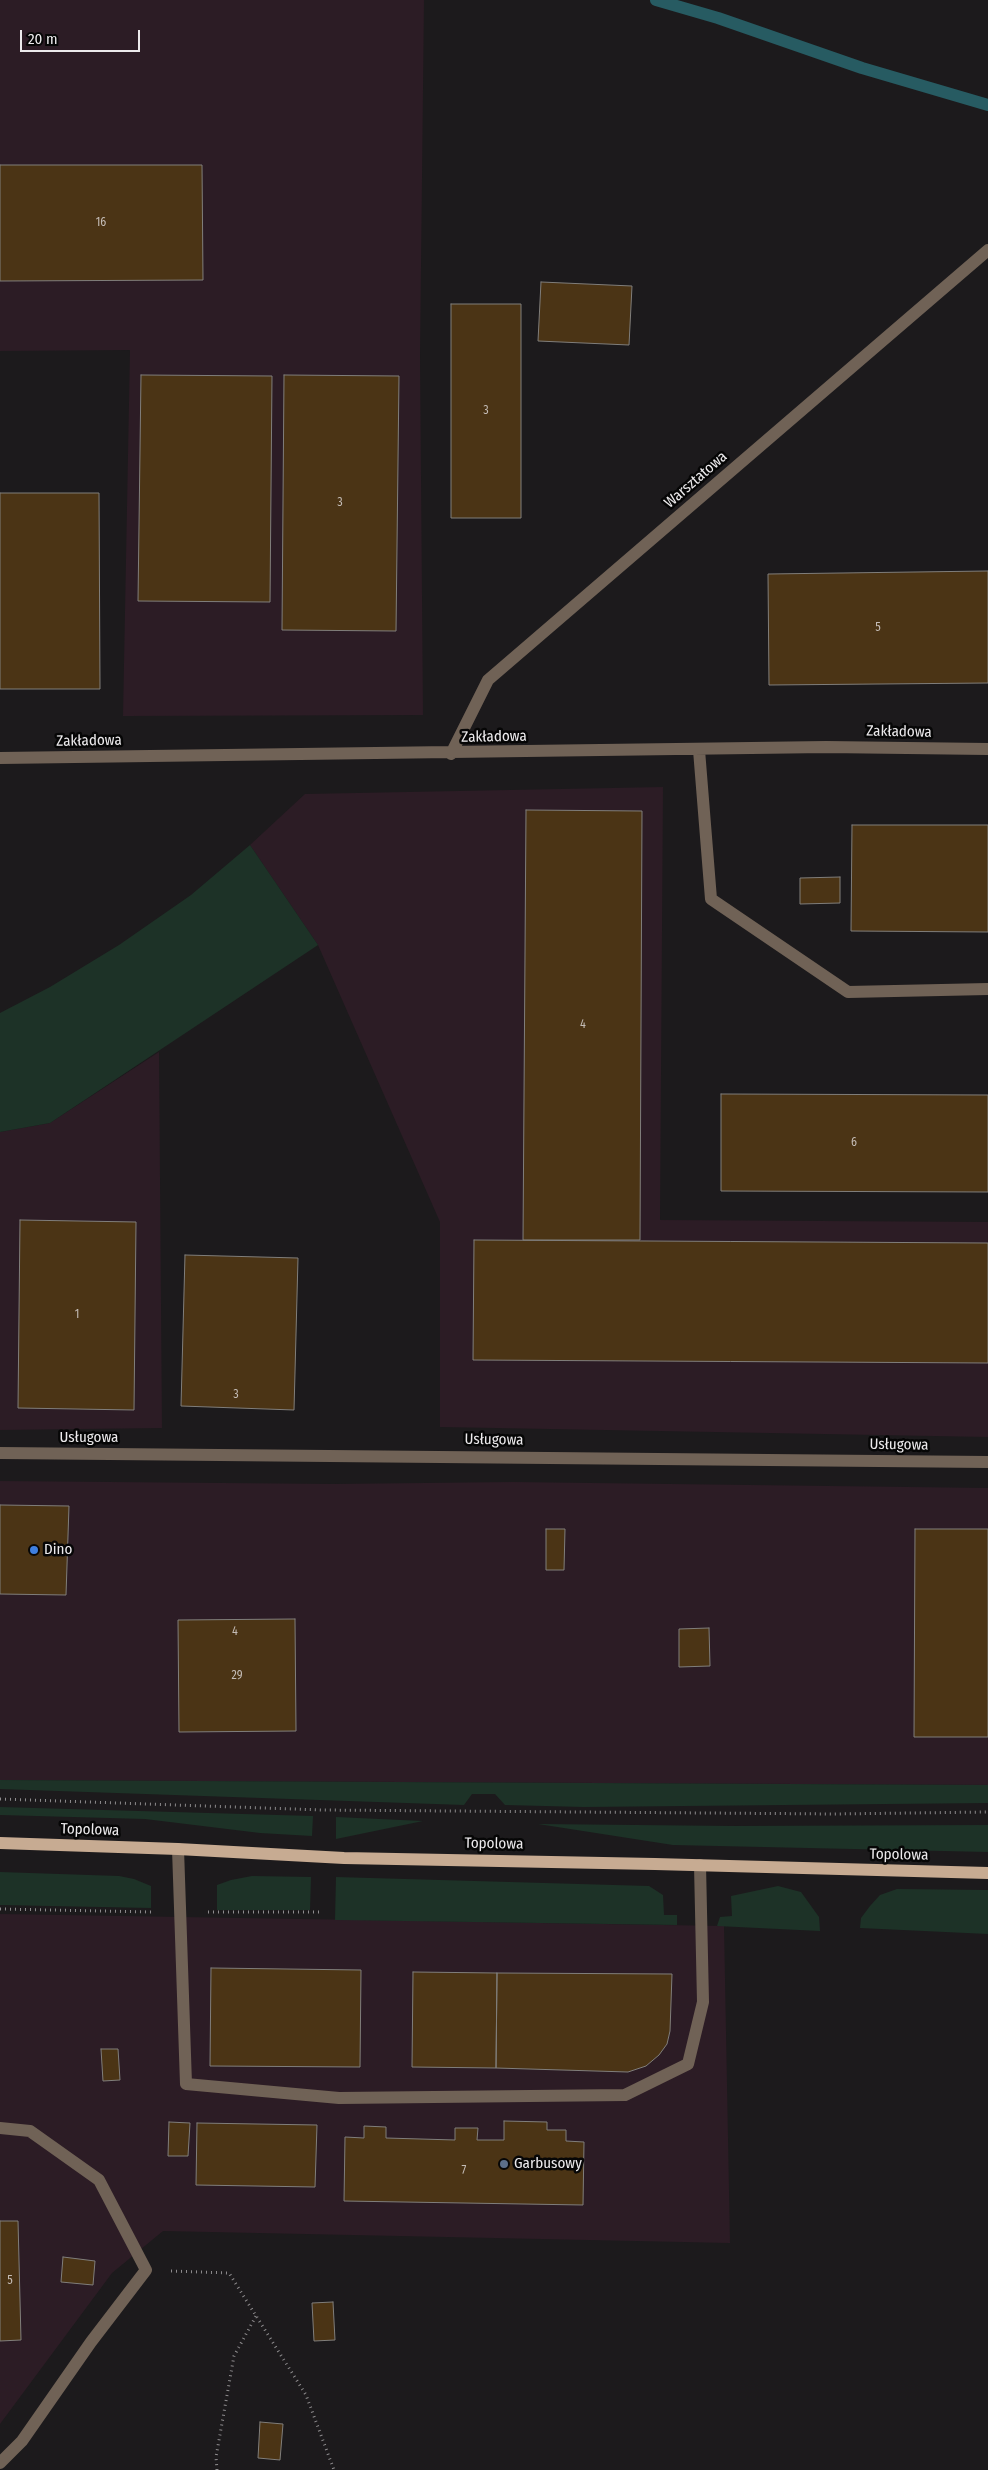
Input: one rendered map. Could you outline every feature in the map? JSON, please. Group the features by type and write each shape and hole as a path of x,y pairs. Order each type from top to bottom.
{"main road":[{"name":"Topolowa","path":"0,1843 178,1849 344,1858 988,1873"}],"street":[{"name":"Warsztatowa","path":"451,754 488,680 988,250"},
{"name":"Zakładowa","path":"0,758 451,754 826,747 988,749"},
{"path":"699,750 710,899 848,992 988,989"},
{"name":"Usługowa","path":"0,1454 988,1462"},
{"path":"178,1849 186,2084 339,2098 625,2095 688,2064 703,2002 700,1865"},
{"path":"0,2128 30,2131 99,2180 146,2270 91,2342 22,2441 0,2463"}],"path":[{"path":"0,1799 323,1810 834,1814 988,1812"},
{"path":"146,2270 229,2273 306,2395 334,2470"},
{"path":"217,2470 216,2457 234,2356 256,2315"}],"shaded area":[{"path":"0,0 424,0 420,356 423,715 123,716 130,350 0,351"},
{"path":"663,787 660,1220 988,1222 988,1437 440,1427 440,1222 318,945 250,845 305,794"},
{"path":"159,1052 162,1428 0,1430 0,1132 50,1123"},
{"path":"0,1481 334,1484 513,1482 988,1488 988,1785 0,1780"},
{"name":"Garbusowy","path":"0,1914 724,1926 730,2243 163,2231 112,2273 0,2424"}],"green space":[{"path":"250,845 318,945 50,1123 0,1132 0,1013 50,987 119,945 191,895"},
{"path":"0,1780 988,1785 988,1803 584,1807 505,1805 495,1794 472,1794 464,1805 0,1789"},
{"path":"0,1807 313,1816 312,1836 260,1833 145,1819 0,1815"},
{"path":"336,1817 423,1821 336,1839"},
{"path":"538,1824 733,1826 988,1825 988,1852 673,1845"},
{"path":"0,1872 119,1876 134,1879 151,1886 151,1908 0,1905"},
{"path":"252,1876 311,1877 310,1910 217,1910 217,1885"},
{"path":"336,1877 649,1886 663,1895 664,1915 677,1915 677,1925 335,1920"},
{"path":"778,1886 801,1892 819,1917 820,1931 717,1926 720,1917 732,1916 731,1896"},
{"path":"897,1889 988,1890 988,1934 860,1928 861,1918 880,1895"}],"building":[{"path":"0,165 202,165 203,280 0,281"},
{"path":"541,282 632,286 629,345 538,341"},
{"path":"451,304 521,304 521,518 451,518"},
{"path":"141,375 272,376 270,602 138,601"},
{"path":"284,375 399,376 396,631 282,630"},
{"path":"0,493 99,493 100,689 0,689"},
{"path":"988,571 988,683 769,685 768,574"},
{"path":"526,810 642,811 640,1240 523,1240"},
{"path":"852,825 988,825 988,932 851,931"},
{"path":"840,877 840,903 800,904 800,878"},
{"path":"721,1094 988,1095 988,1192 721,1191"},
{"path":"20,1220 136,1222 134,1410 18,1408"},
{"path":"474,1240 988,1243 988,1363 473,1360"},
{"path":"185,1255 298,1258 294,1410 181,1406"},
{"name":"Dino","path":"0,1505 69,1506 66,1595 0,1594"},
{"path":"546,1529 565,1529 564,1570 546,1570"},
{"path":"915,1529 988,1529 988,1737 914,1737"},
{"path":"295,1619 296,1731 179,1732 178,1620"},
{"path":"709,1628 710,1666 679,1667 679,1629"},
{"path":"211,1968 361,1970 360,2067 210,2066"},
{"path":"413,1972 497,1973 496,2068 412,2067"},
{"path":"497,1973 672,1974 670,2031 667,2044 659,2055 646,2066 628,2072 496,2068"},
{"path":"101,2049 118,2049 120,2080 103,2081"},
{"path":"504,2121 547,2122 547,2130 566,2130 566,2141 584,2142 583,2205 344,2201 345,2137 364,2138 364,2126 386,2127 386,2138 455,2140 455,2128 478,2128 477,2140 504,2140"},
{"path":"169,2122 190,2123 188,2156 168,2156"},
{"path":"197,2123 317,2125 315,2187 196,2185"},
{"path":"0,2221 18,2221 21,2340 0,2341"},
{"path":"63,2257 95,2261 93,2285 61,2282"},
{"path":"333,2302 335,2340 314,2341 312,2303"},
{"path":"260,2422 283,2424 280,2460 258,2458"}],"waterway":[{"path":"656,0 718,18 862,68 988,105"}],"place":[{"name":"Dino","path":"34,1550"},
{"name":"Garbusowy","path":"504,2164"}]}
